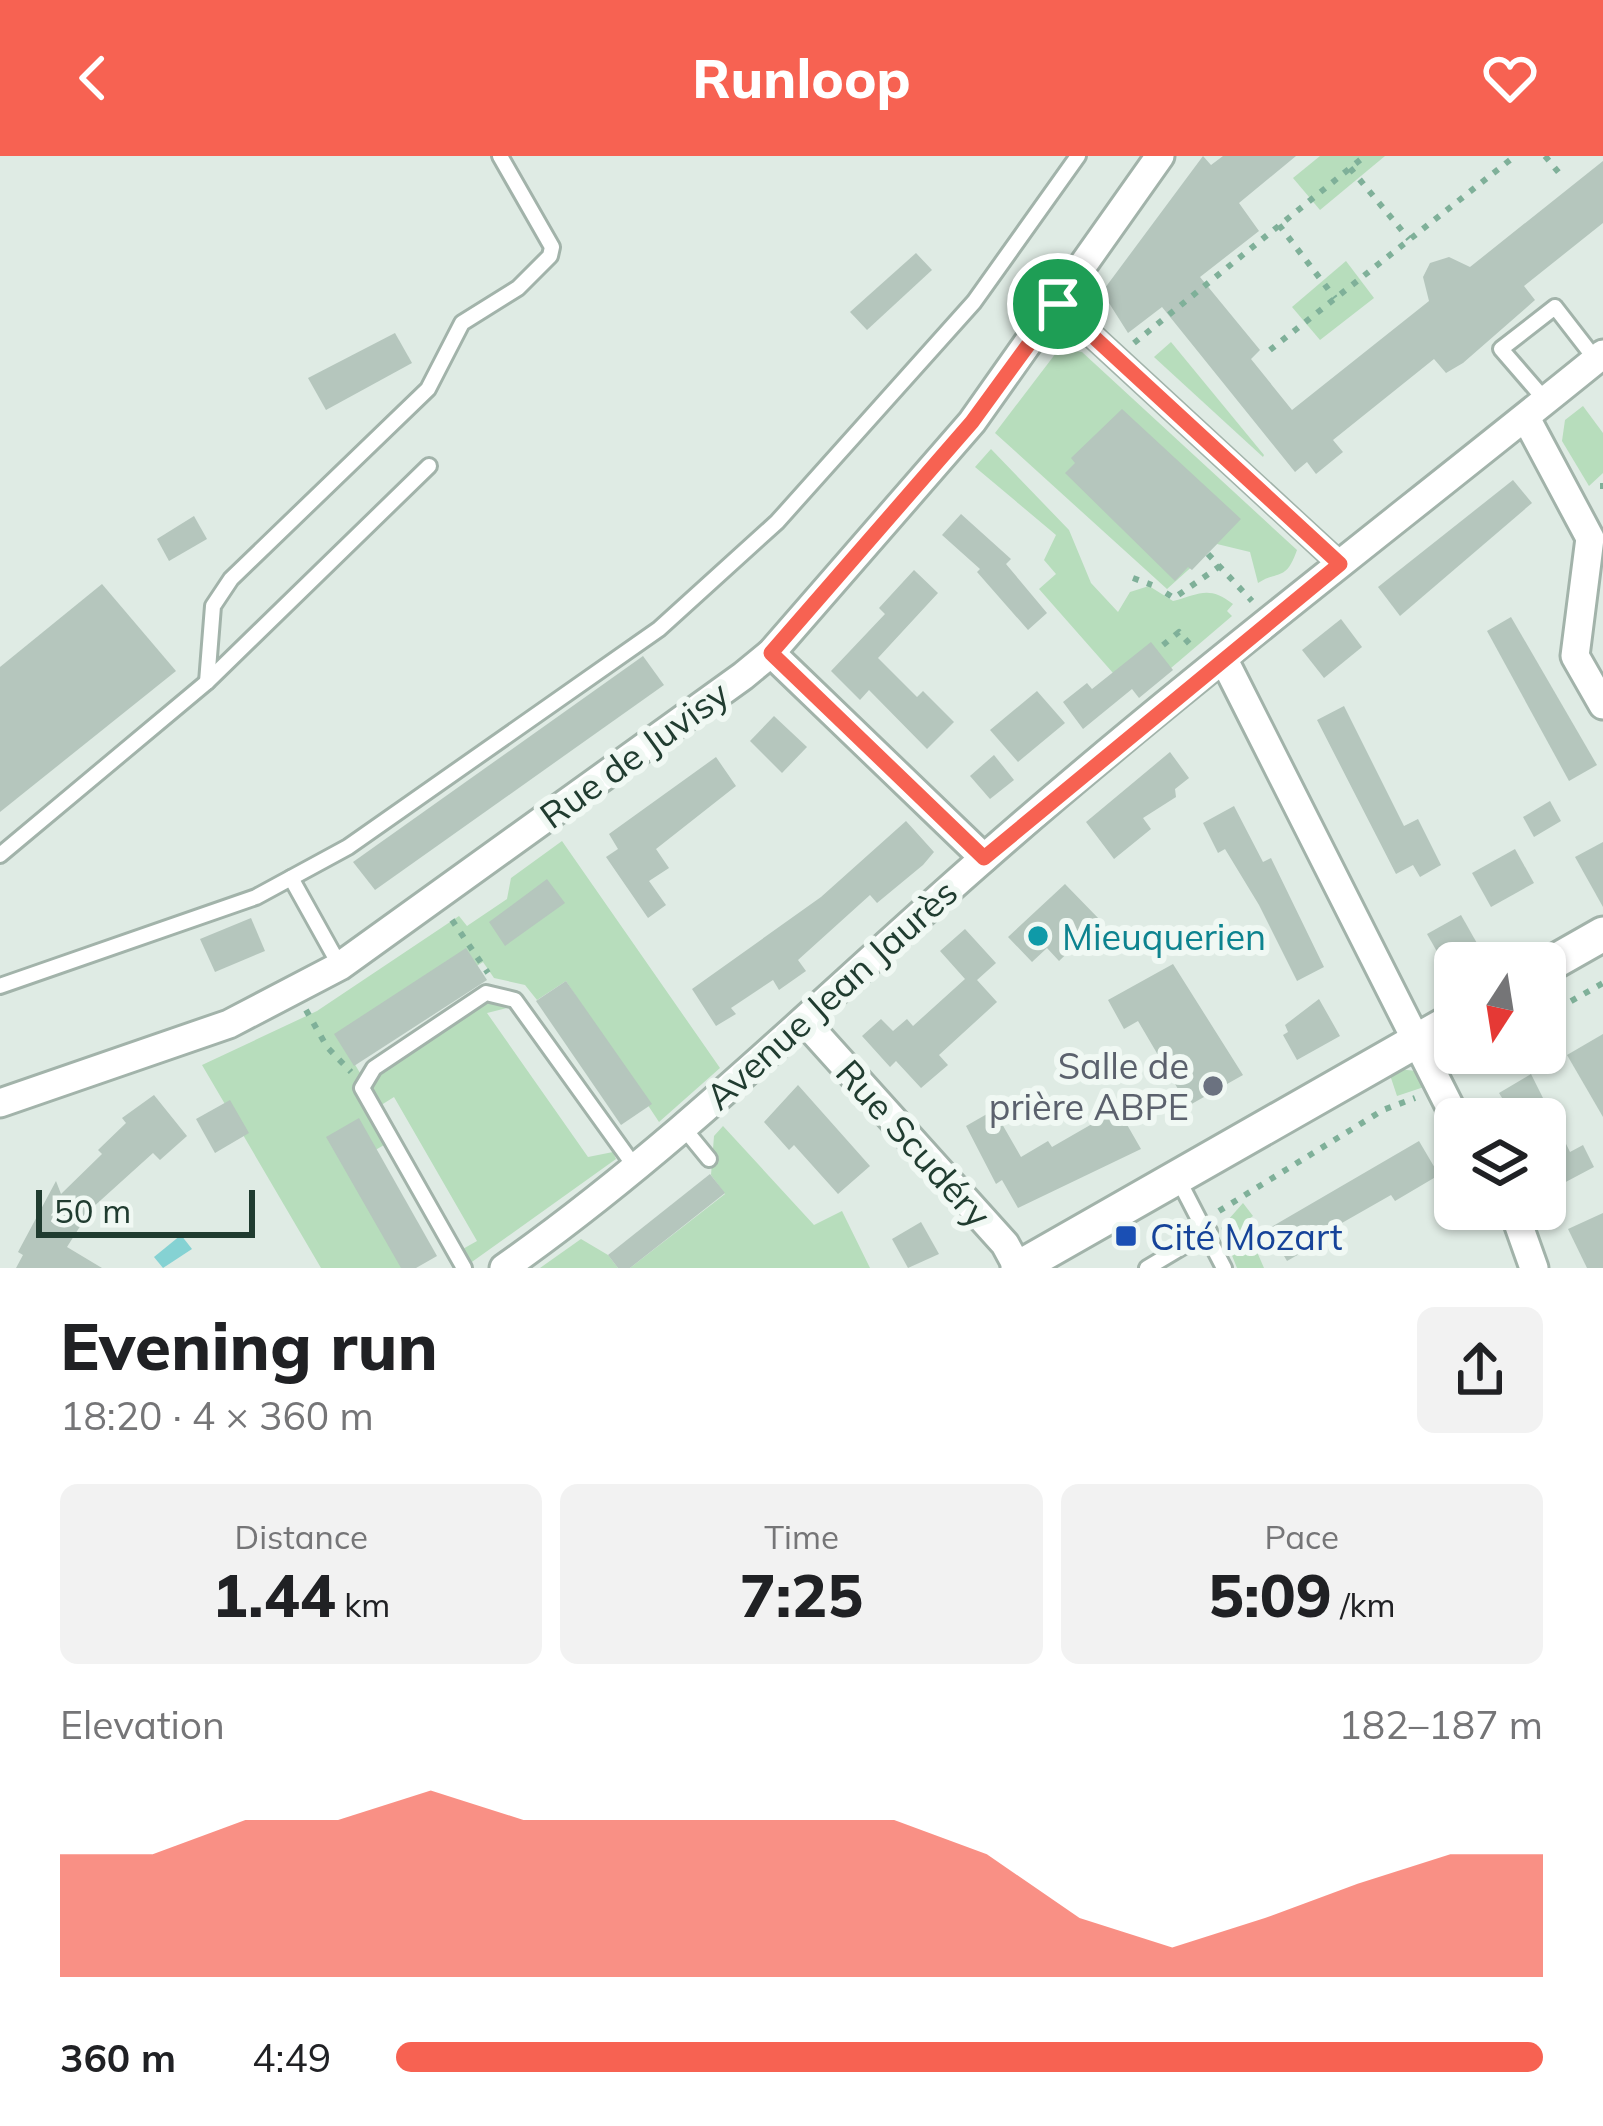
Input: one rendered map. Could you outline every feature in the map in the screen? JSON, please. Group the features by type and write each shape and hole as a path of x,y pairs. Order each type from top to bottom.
{"street":[{"name":"Rue de Juvisy","path":"0,1103 210,1031 340,966 771,653 972,422 1160,156"},
{"path":"1058,304 1340,564"},
{"name":"Avenue Jean Jaurès","path":"503,1268 635,1167 805,1022 984,858 1599,357"},
{"path":"1536,410 1590,538 1574,656 1603,705"},
{"path":"771,653 984,858"},
{"path":"1225,660 1446,1098"},
{"path":"1566,955 1603,934"},
{"name":"Rue Scudéry","path":"805,1022 1005,1244 1018,1268"},
{"path":"1018,1268 1434,1031"},
{"path":"1520,1230 1534,1268"}],"lane":[{"path":"207,682 213,606 230,579 428,389 462,323 518,288 550,256 552,247 500,156"},
{"path":"0,986 256,896 348,847 705,592 777,522 974,302 1078,156"},
{"path":"1536,410 1501,349 1555,307 1599,357"},
{"path":"0,855 207,682 429,466"},
{"path":"291,878 340,966"},
{"path":"464,1268 363,1094 365,1078 486,993 502,993 514,1000 635,1167"},
{"path":"682,1126 709,1159"},
{"path":"1177,1176 1224,1268"},
{"path":"1147,1268 1208,1231"}],"path":[{"path":"1117,357 1365,156"},
{"path":"1270,350 1515,156"},
{"path":"1545,156 1564,179"},
{"path":"1351,168 1409,239"},
{"path":"1279,224 1335,298"},
{"path":"1603,483 1603,495"},
{"path":"1208,554 1250,598"},
{"path":"1166,593 1174,598 1220,566"},
{"path":"1133,578 1151,585"},
{"path":"436,897 502,993"},
{"path":"1566,1004 1603,983"},
{"path":"295,992 327,1047 365,1078"},
{"path":"1208,1231 1216,1213 1383,1110 1441,1087"}],"green space":[{"path":"1320,156 1385,156 1320,210 1293,178"},
{"path":"1346,261 1374,298 1320,340 1292,307"},
{"path":"1171,342 1264,455 1263,457 1154,357"},
{"path":"1059,349 1082,352 1297,550 1285,571 1258,583 1250,552 1217,544 1167,589 995,433"},
{"path":"1583,406 1603,433 1603,473 1589,486 1562,441 1565,420"},
{"path":"991,449 1069,530 1091,583 1118,612 1130,592 1149,586 1173,601 1204,593 1217,595 1233,604 1227,611 1232,616 1171,668 1113,673 1039,589 1056,574 1044,560 1056,535 975,467"},
{"path":"562,841 720,1068 659,1122 566,981 537,1000 525,985 494,978 483,962 347,1051 360,1073 356,1096 384,1145 372,1152 410,1268 321,1268 202,1065 317,1011 459,916 467,926 507,899 511,878"},
{"path":"493,998 511,1007 487,1013 588,1157 613,1152 616,1159 469,1264 461,1250 477,1241 394,1097 378,1107 370,1093 373,1077"},
{"path":"1417,1071 1427,1086 1397,1096 1389,1072"},
{"path":"723,1126 814,1225 842,1211 870,1268 630,1268 725,1194 711,1175 714,1136"},
{"path":"1243,1203 1253,1216 1244,1222 1264,1268 1237,1268 1221,1228"},
{"path":"581,1239 608,1255 618,1268 540,1268"}],"water":[{"path":"181,1235 192,1249 163,1268 154,1257"}],"building":[{"path":"1203,156 1211,165 1223,156 1296,156 1239,203 1259,231 1200,277 1260,350 1251,359 1292,410 1429,301 1423,277 1430,263 1449,257 1470,267 1603,161 1603,223 1524,286 1535,300 1463,363 1446,373 1434,359 1333,440 1343,452 1316,474 1307,462 1295,472 1162,307 1128,333 1102,292"},
{"path":"916,253 932,270 867,330 850,312"},
{"path":"395,333 412,363 326,410 308,378"},
{"path":"1122,409 1241,519 1192,570 1188,567 1175,581 1065,473 1075,463 1071,458"},
{"path":"1513,480 1532,503 1400,616 1378,587"},
{"path":"961,514 1011,559 1006,564 1047,613 1028,630 977,572 980,569 942,535"},
{"path":"194,516 207,539 169,561 157,539"},
{"path":"914,570 938,593 878,658 917,697 923,691 954,722 927,749 869,690 860,700 831,671 885,614 879,608"},
{"path":"102,584 176,671 0,812 0,667"},
{"path":"1511,617 1597,765 1569,781 1487,631"},
{"path":"1341,619 1362,647 1324,678 1302,650"},
{"path":"1151,642 1173,670 1139,698 1132,689 1083,729 1063,702 1087,683 1092,689"},
{"path":"643,656 664,685 375,890 353,862"},
{"path":"1037,691 1065,723 1018,762 990,730"},
{"path":"1344,706 1404,826 1418,819 1441,865 1420,877 1413,865 1396,874 1317,720"},
{"path":"774,716 807,747 782,773 750,741"},
{"path":"1170,752 1189,778 1175,789 1176,797 1143,818 1151,829 1114,859 1086,822"},
{"path":"994,755 1014,780 990,799 970,776"},
{"path":"716,757 736,786 656,849 669,868 649,881 666,905 648,918 606,857 618,849 609,834"},
{"path":"1550,801 1561,821 1534,837 1523,817"},
{"path":"1234,806 1263,862 1271,858 1324,967 1297,981 1259,905 1225,849 1218,853 1203,823"},
{"path":"906,821 934,852 923,865 877,903 870,895 798,960 806,971 779,990 773,980 731,1008 736,1014 716,1026 692,989 821,897"},
{"path":"1603,842 1603,907 1575,857"},
{"path":"1515,849 1534,883 1491,907 1472,873"},
{"path":"547,879 565,903 505,946 489,922"},
{"path":"1065,884 1101,921 1059,961 1047,948 1032,962 1008,937"},
{"path":"1461,915 1476,942 1434,942 1434,946 1427,934"},
{"path":"251,918 265,951 215,972 200,939"},
{"path":"965,929 996,963 977,980 997,1002 939,1055 948,1065 921,1088 896,1061 890,1067 862,1036 881,1019 893,1031 907,1019 913,1026 965,979 940,951"},
{"path":"466,948 487,980 354,1066 334,1034"},
{"path":"1173,964 1243,1075 1188,1106 1138,1021 1124,1029 1108,1000"},
{"path":"566,981 652,1104 621,1125 536,1001"},
{"path":"1319,999 1340,1036 1297,1060 1283,1035 1288,1032 1285,1025"},
{"path":"1603,1034 1603,1117 1567,1055"},
{"path":"1531,1074 1543,1098 1502,1098 1499,1093"},
{"path":"798,1085 870,1166 838,1194 794,1145 789,1150 764,1122"},
{"path":"154,1095 187,1136 160,1160 153,1153 91,1209 67,1247 102,1268 16,1268 23,1255 18,1252 56,1181 61,1194 102,1154 98,1150 126,1123 122,1118"},
{"path":"230,1100 249,1133 215,1153 196,1119"},
{"path":"1118,1109 1141,1149 1018,1208 1002,1180 996,1184 966,1126 994,1110 1021,1157 1048,1141 1052,1147"},
{"path":"359,1118 437,1256 416,1268 401,1268 326,1137"},
{"path":"1419,1141 1434,1166 1434,1178 1395,1201 1391,1195 1312,1240 1315,1245 1287,1261 1268,1229"},
{"path":"1566,1144 1570,1152 1583,1145 1594,1167 1566,1182"},
{"path":"710,1174 725,1193 630,1268 618,1268 608,1255"},
{"path":"1603,1213 1603,1268 1587,1268 1568,1229"},
{"path":"921,1222 939,1254 908,1268 892,1239"}],"place":[{"name":"Mieuquerien","path":"1038,936"},
{"name":"Salle de prière ABPE","path":"1213,1086"},
{"name":"Cité Mozart","path":"1126,1236"}],"route":[{"path":"1058,304 1340,564 984,858 771,653 972,422 1058,304"}]}
